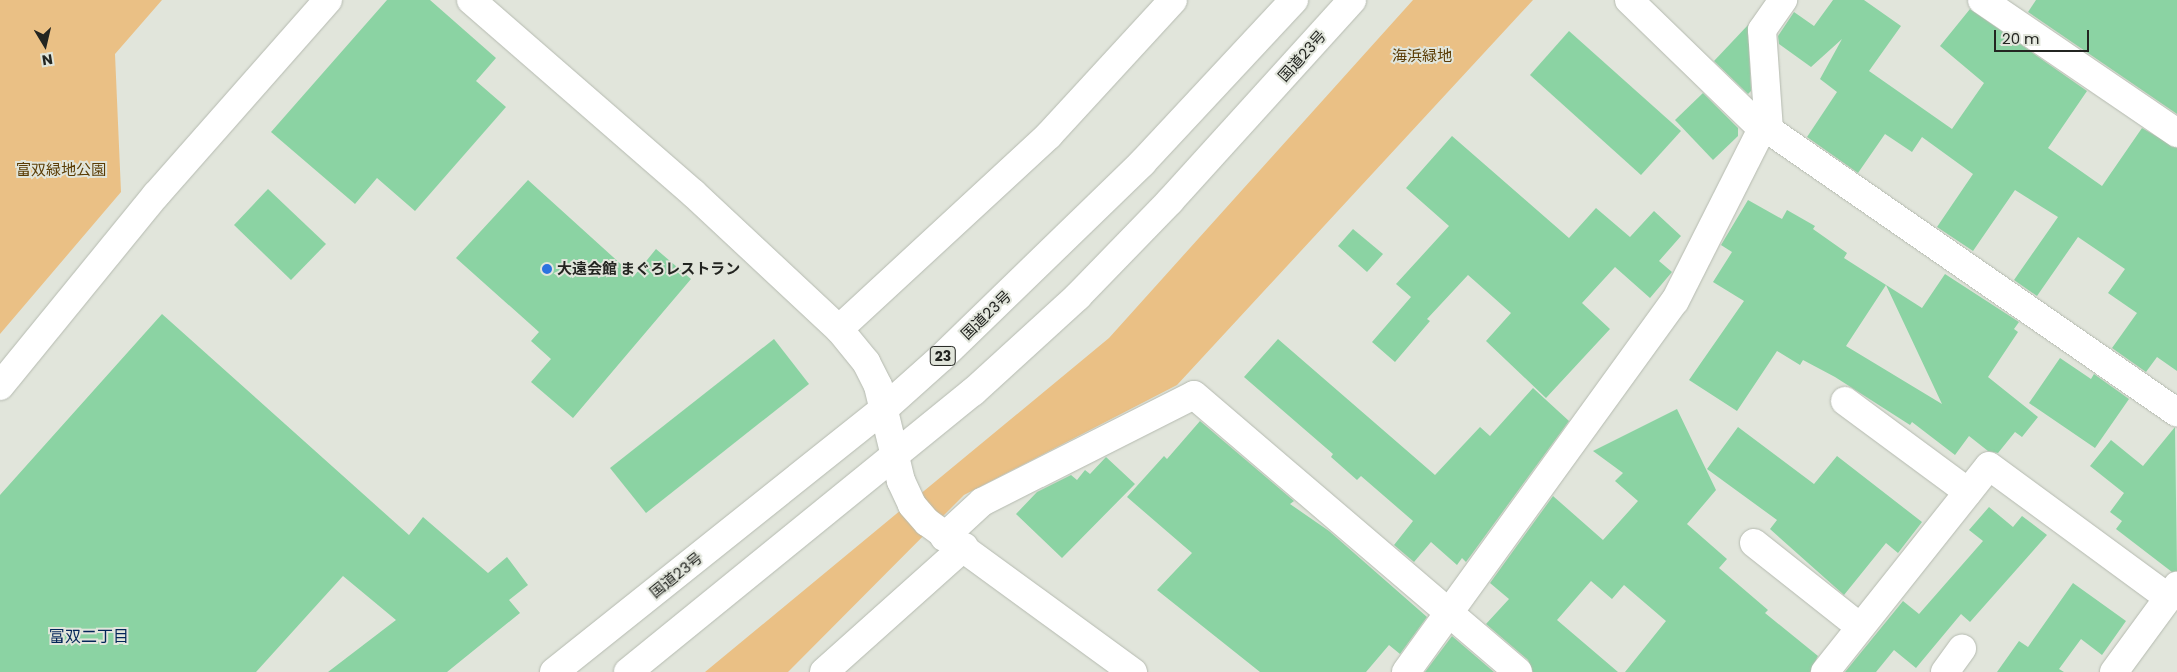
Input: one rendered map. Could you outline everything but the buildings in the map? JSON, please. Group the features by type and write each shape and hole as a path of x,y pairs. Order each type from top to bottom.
{"main road":[{"path":"0,386 156,195 328,0"},
{"path":"471,0 693,193 839,329 866,362 885,408 894,456 912,505 954,542 1133,672"},
{"path":"839,329 1049,135 1174,0"},
{"name":"国道23号","path":"554,672 885,408 1142,163 1294,0"},
{"name":"国道23号","path":"628,672 974,392 1078,296 1170,201 1352,0"},
{"path":"1629,0 1765,130 2177,412"},
{"path":"1406,672 1450,614 1675,301 1765,130 1762,30 1783,0"},
{"path":"1982,0 2177,133"},
{"path":"824,672 954,542 982,502 1194,394 1518,672"},
{"path":"1846,401 1968,492"},
{"path":"1824,672 1989,466 2172,600 2114,672"},
{"path":"1754,543 1860,627"},
{"path":"1945,672 1962,649"}],"green space":[{"name":"富双緑地公園","path":"0,0 162,0 115,54 121,192 0,334"},
{"name":"海浜緑地","path":"1413,0 1533,0 1177,385 964,495 788,672 705,672 1109,338"}],"place":[{"name":"大遠会館 まぐろレストラン","path":"547,269"}],"district":[{"name":"富双二丁目","path":"89,637"}]}
